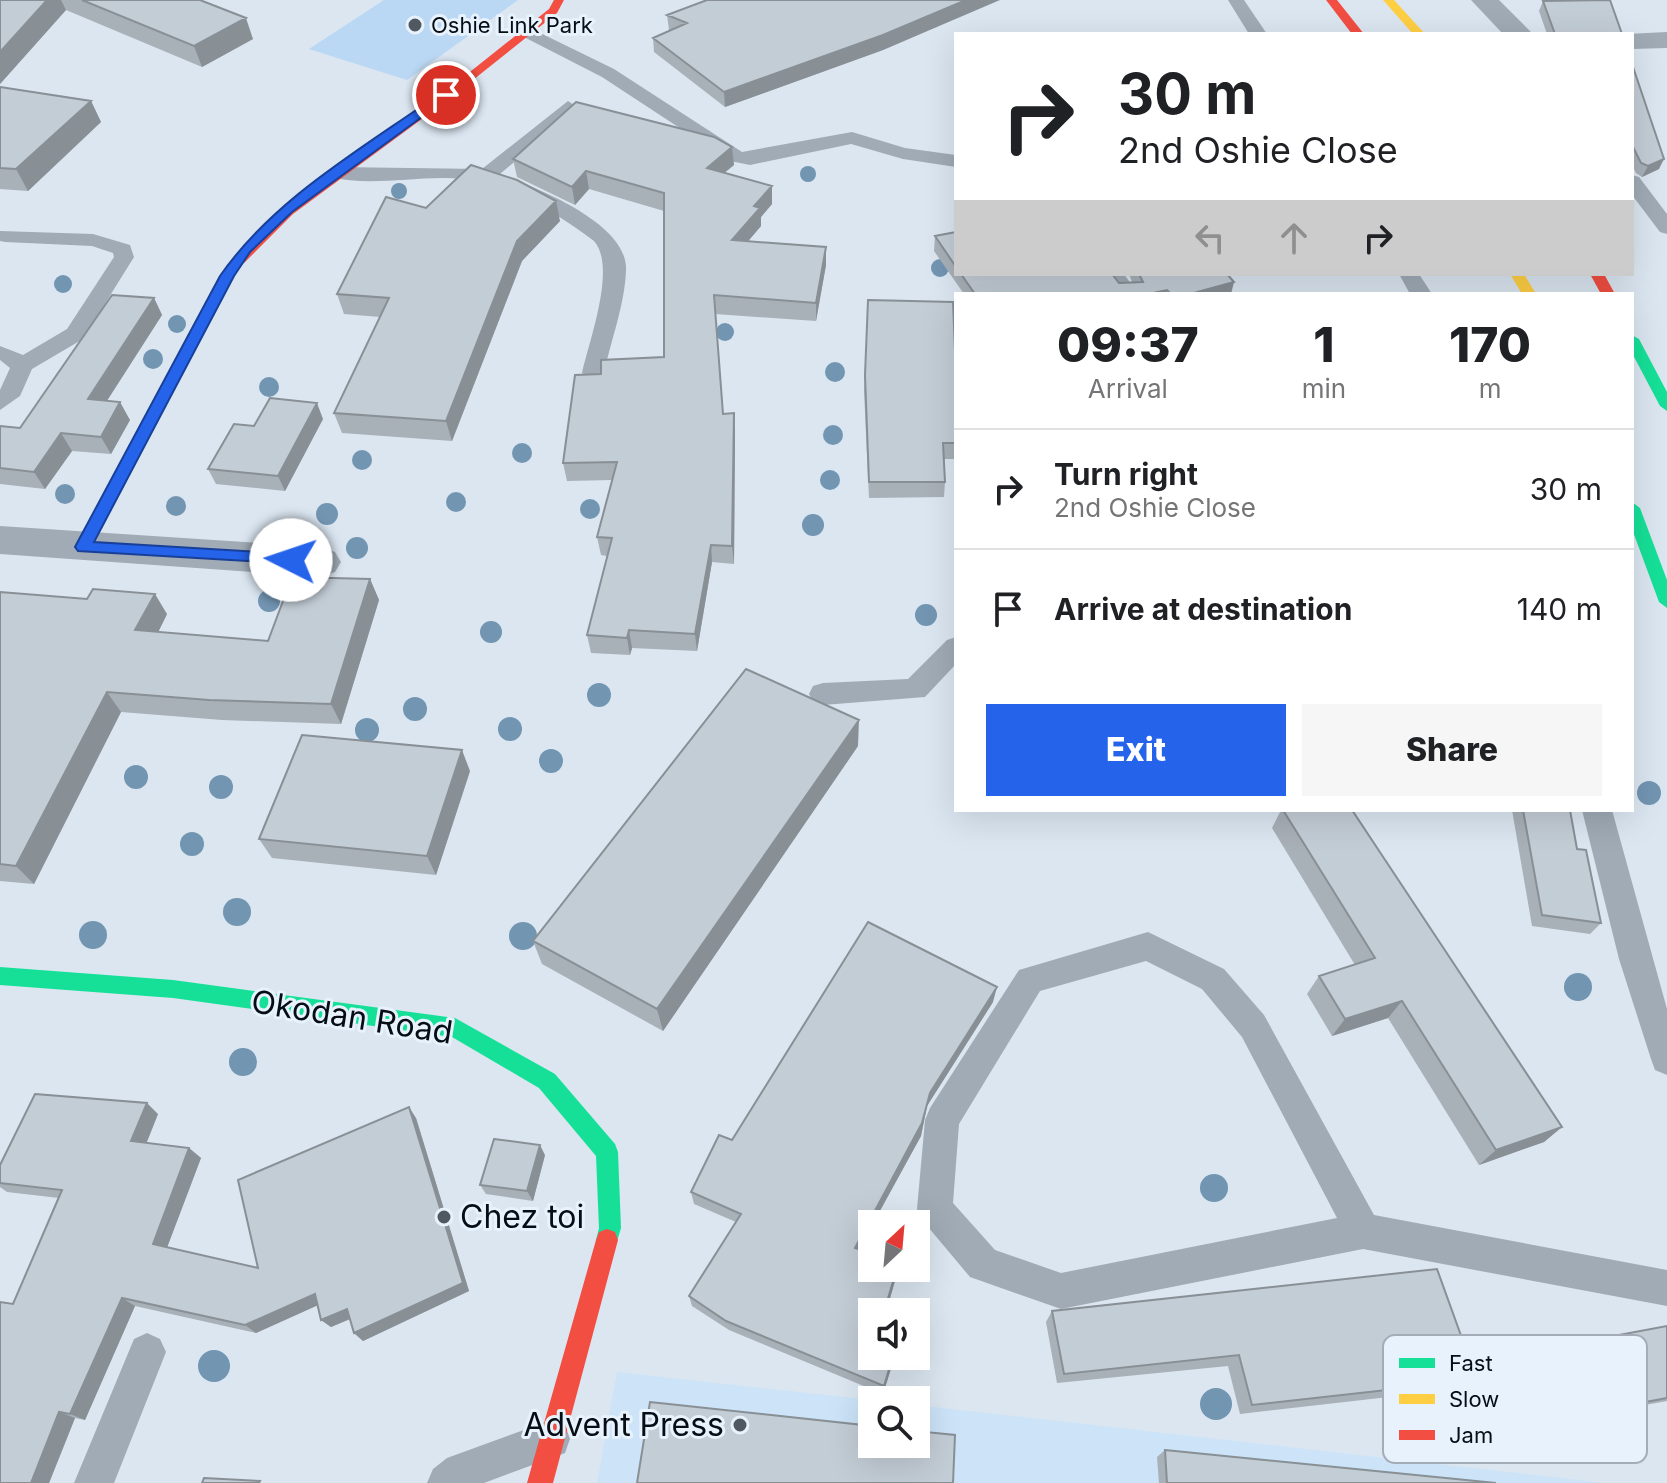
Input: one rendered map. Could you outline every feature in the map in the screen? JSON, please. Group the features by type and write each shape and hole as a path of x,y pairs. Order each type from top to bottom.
{"street":[{"path":"84,547 227,276 263,229 407,125 528,32 553,11 559,0"},
{"path":"1331,0 1356,32"},
{"path":"1388,0 1417,32"},
{"path":"1484,0 1517,32"},
{"path":"1634,41 1667,40"},
{"path":"1634,343 1667,406"},
{"path":"1634,513 1667,602"},
{"path":"0,540 321,562"},
{"name":"Okodan Road","path":"0,976 173,989 455,1028 547,1081 607,1152 610,1228 540,1483"}],"lane":[{"path":"1236,0 1257,32"},
{"path":"528,32 608,73 737,157 750,159 852,138 903,153 954,161"},
{"path":"486,176 568,107"},
{"path":"337,173 367,178 458,173 486,176 577,218 610,246 616,270 593,373"},
{"path":"1634,184 1667,228"},
{"path":"5,236 93,240 119,246 124,257 75,334 21,366"},
{"path":"0,353 11,356 21,366 14,390 0,402"},
{"path":"823,694 915,689 954,649"},
{"path":"1598,812 1635,959 1667,1059"},
{"path":"1363,1231 1253,1026 1213,979 1148,946 1030,980 942,1120 935,1209 983,1264 1061,1291 1363,1231 1667,1288"},
{"path":"94,1483 147,1352"},
{"path":"447,1483 461,1472 551,1439"}],"shaded area":[{"name":"Oshie Link Park","path":"384,0 518,0 407,80 309,49"},
{"name":"Advent Press","path":"617,1372 858,1398 858,1458 930,1458 930,1407 1383,1458 1383,1463 1428,1463 1605,1483 597,1483"}],"building":[{"path":"0,0 47,0 0,52"},
{"path":"82,0 200,0 246,18 194,46"},
{"path":"707,0 966,0 883,35 724,92 653,38 687,23 667,15"},
{"path":"1610,0 1621,32 1554,32 1543,1"},
{"path":"1634,70 1664,159 1648,166 1641,163 1634,149"},
{"path":"0,87 91,101 16,169 0,168"},
{"path":"576,102 714,137 732,147 707,168 772,186 754,206 760,208 732,240 826,247 816,303 714,295 723,414 734,413 732,546 711,545 695,634 629,630 627,638 587,635 612,538 597,537 617,462 563,463 575,375 601,374 601,360 664,357 664,193 586,171 572,187 513,159"},
{"path":"471,165 517,180 556,201 517,241 446,421 334,413 389,298 337,294 386,197 426,208"},
{"path":"954,232 954,264 935,236"},
{"path":"962,276 1114,276 1119,283 1143,282 1140,276 1229,276 1234,282 1197,292 974,292"},
{"path":"112,295 154,298 88,399 120,402 101,437 61,433 34,472 0,468 0,426 20,428"},
{"path":"868,300 953,302 954,443 943,443 945,482 869,482 865,375"},
{"path":"270,398 317,403 278,476 208,469 234,424 254,426"},
{"path":"292,577 370,579 331,704 209,700 107,692 16,866 0,864 0,592 87,599 93,589 155,594 135,630 268,641"},
{"path":"746,669 859,720 657,1009 533,941"},
{"path":"302,735 462,750 427,856 259,839"},
{"path":"1284,812 1353,812 1562,1127 1496,1150 1402,1001 1345,1019 1319,976 1375,958"},
{"path":"1523,812 1570,812 1577,849 1586,850 1601,923 1542,915"},
{"path":"868,922 997,987 930,1093 922,1123 875,1210 858,1210 858,1242 855,1248 858,1249 858,1282 893,1282 888,1298 858,1298 858,1370 889,1370 884,1386 726,1321 689,1296 741,1214 691,1192 719,1135 732,1140"},
{"path":"35,1094 147,1103 131,1141 189,1148 153,1244 258,1268 238,1180 409,1107 463,1283 354,1333 347,1309 321,1320 315,1294 245,1325 122,1298 70,1414 59,1412 31,1483 0,1483 0,1302 13,1304 62,1190 0,1183 0,1165"},
{"path":"494,1139 540,1145 527,1191 480,1185"},
{"path":"1437,1269 1461,1335 1383,1335 1383,1390 1252,1405 1239,1355 1064,1374 1052,1311"},
{"path":"1667,1326 1667,1398 1647,1402 1647,1335 1619,1335"},
{"path":"650,1402 858,1424 858,1458 930,1458 930,1432 955,1435 953,1483 637,1483"},
{"path":"1165,1450 1496,1483 1167,1483"},
{"path":"204,1478 260,1481 202,1483"}],"traffic: fast":[{"path":"1634,343 1667,406"},
{"path":"1634,513 1667,602"},
{"path":"0,976 173,989 455,1028 547,1081 607,1152 610,1228 607,1240"}],"traffic: slow":[{"path":"1388,0 1417,32"},
{"path":"84,547 227,276 239,260"},
{"path":"1518,276 1528,292"}],"traffic: jam":[{"path":"239,260 288,211 445,97 553,11 559,0"},
{"path":"1331,0 1356,32"},
{"path":"1598,276 1607,292"},
{"path":"540,1483 607,1240"}],"place":[{"name":"Oshie Link Park","path":"415,25"},
{"name":"Chez toi","path":"444,1217"},
{"name":"Advent Press","path":"740,1425"}],"route":[{"path":"291,560 84,547 227,276 245,250 263,229 287,209 446,95"}]}
